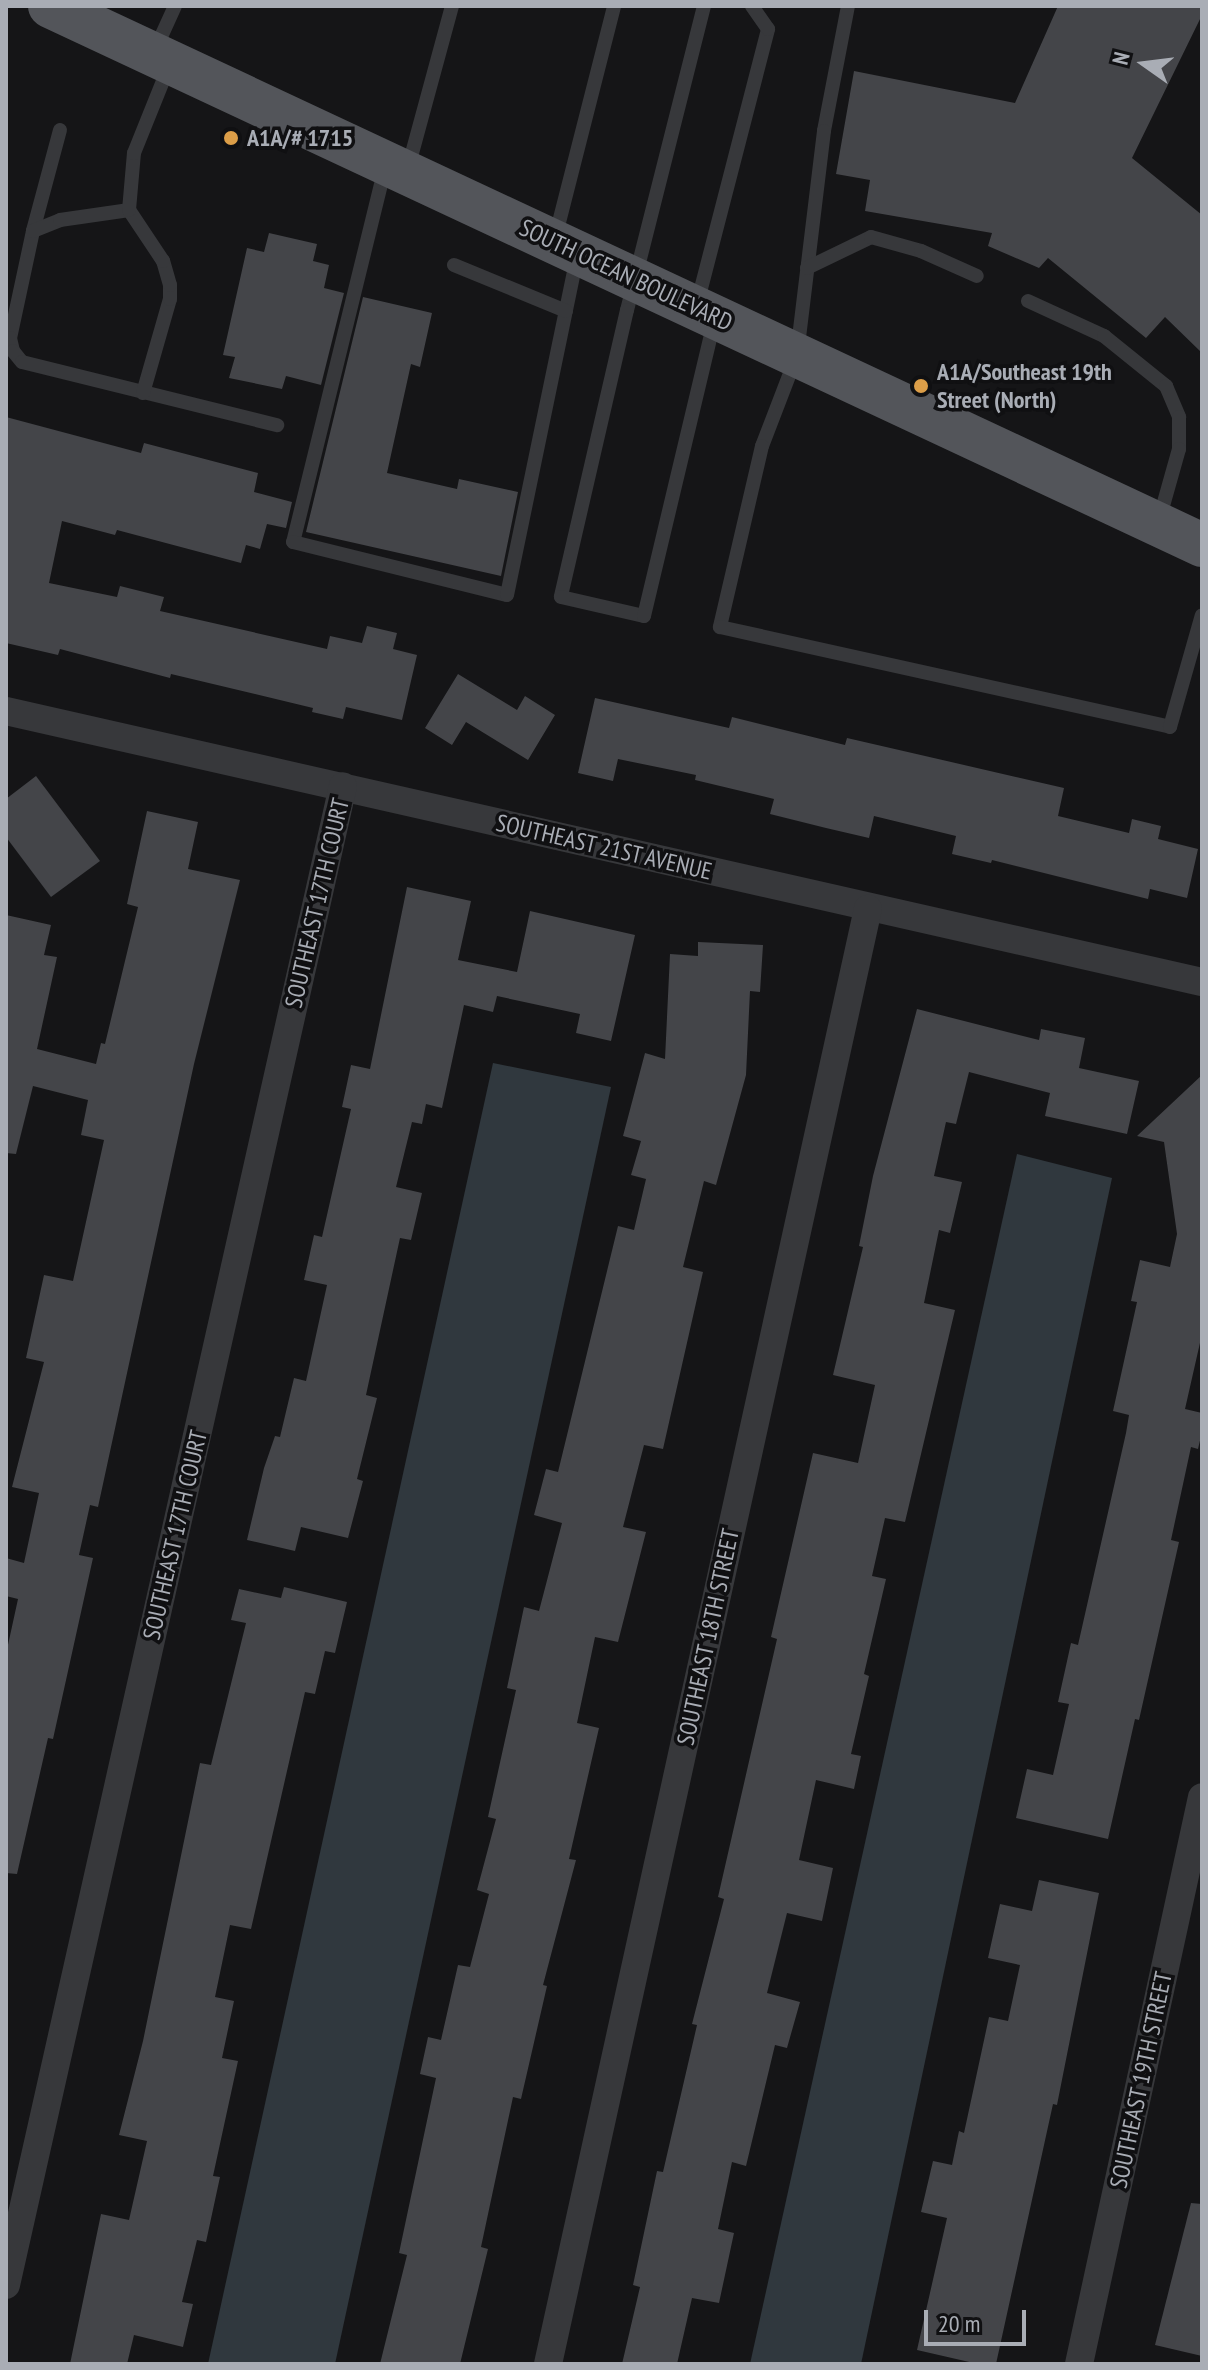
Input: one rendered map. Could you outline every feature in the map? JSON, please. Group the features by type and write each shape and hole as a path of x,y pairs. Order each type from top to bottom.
{"main road":[{"name":"SOUTH OCEAN BOULEVARD","path":"50,6 1202,545"}],"street":[{"name":"SOUTHEAST 21ST AVENUE","path":"6,711 868,909 1202,982"},
{"name":"SOUTHEAST 17TH COURT","path":"6,2285 343,786"},
{"name":"SOUTHEAST 18TH STREET","path":"548,2364 868,909"},
{"name":"SOUTHEAST 19TH STREET","path":"1079,2364 1202,1797"}],"lane":[{"path":"143,393 170,299 170,285 163,261 129,210 134,153 175,6"},
{"path":"452,6 396,168 293,542 507,595 566,311 566,248 614,6"},
{"path":"704,6 635,279 561,597 644,616 768,29 752,6"},
{"path":"848,6 824,131 797,355 762,446 720,627 1170,727 1202,615"},
{"path":"60,130 33,231 10,338 13,351 22,362 277,425"},
{"path":"33,231 60,220 129,210"},
{"path":"807,268 871,237 921,251 977,276"},
{"path":"454,265 566,311"},
{"path":"1028,301 1104,336 1166,386 1179,417 1179,449 1158,524"}],"shaded area":[{"path":"493,1063 611,1087 335,2364 208,2364"},
{"path":"1017,1154 1112,1178 861,2364 750,2364"}],"building":[{"path":"1058,6 1202,6 1202,15 1132,158 1202,215 1202,353 1165,317 1146,338 1048,258 1039,268 988,246 992,233 865,211 870,180 836,174 854,71 1015,103"},
{"path":"269,233 317,244 313,261 329,265 324,288 344,293 321,385 286,376 282,389 229,378 235,357 223,355 247,248 264,252"},
{"path":"363,297 432,313 420,367 411,364 387,473 457,489 459,479 518,492 501,576 306,532"},
{"path":"6,417 141,453 144,443 258,473 254,492 292,502 286,528 267,524 260,549 246,545 241,563 117,530 115,535 62,521 49,583 117,597 120,586 164,597 160,611 327,649 330,636 362,643 367,626 397,633 393,649 417,655 402,720 346,707 343,719 312,712 313,708 171,674 170,678 60,649 58,655 6,643"},
{"path":"458,674 517,710 525,696 555,715 528,760 466,722 452,745 425,728"},
{"path":"595,698 729,728 732,717 845,745 847,738 1064,788 1058,816 1129,833 1132,819 1161,826 1158,839 1198,849 1187,898 1150,889 1148,899 992,860 991,863 952,854 956,836 874,816 869,838 770,814 774,799 695,780 696,775 618,759 613,781 578,773"},
{"path":"36,776 100,861 51,897 6,837 6,799"},
{"path":"147,811 198,822 188,869 240,880 194,1064 98,1507 90,1505 79,1555 93,1558 53,1739 48,1738 17,1874 6,1873 6,1654 18,1599 6,1596 6,1558 24,1563 39,1493 12,1487 44,1362 26,1358 44,1275 73,1281 104,1140 81,1135 88,1100 33,1086 16,1154 6,1153 6,915 51,925 44,955 57,957 37,1049 96,1064 101,1043 105,1044 138,907 127,904"},
{"path":"407,887 471,901 458,960 517,972 530,911 635,935 611,1041 576,1033 580,1014 497,996 493,1012 464,1005 442,1108 426,1104 422,1124 412,1122 396,1187 422,1193 411,1240 400,1238 366,1395 377,1398 357,1479 363,1481 348,1538 301,1527 295,1551 247,1540 264,1468 275,1436 280,1437 294,1378 306,1381 327,1285 304,1280 314,1235 322,1237 351,1109 342,1107 351,1065 370,1069"},
{"path":"698,942 763,945 760,992 750,991 746,1075 716,1185 704,1181 683,1267 703,1272 663,1449 644,1445 623,1527 646,1532 618,1642 595,1637 577,1723 599,1728 569,1859 576,1860 543,1985 547,1986 521,2099 513,2097 481,2247 488,2249 460,2364 380,2364 407,2255 399,2253 436,2078 420,2074 428,2037 441,2040 458,1965 470,1967 489,1894 477,1890 496,1819 488,1817 516,1690 507,1688 524,1607 539,1611 562,1523 534,1515 546,1469 558,1472 618,1226 634,1230 646,1179 631,1175 641,1141 623,1136 645,1053 665,1059 670,954 698,956"},
{"path":"917,1009 1039,1040 1041,1029 1085,1038 1079,1068 1139,1081 1127,1134 1045,1116 1050,1093 969,1072 956,1124 946,1122 934,1176 962,1182 950,1233 939,1230 924,1303 955,1310 905,1522 885,1518 872,1576 886,1579 864,1674 869,1676 851,1754 861,1756 854,1789 816,1780 799,1860 833,1868 822,1921 787,1913 767,1993 800,2002 787,2048 775,2045 746,2166 732,2162 718,2229 734,2233 719,2303 692,2298 677,2364 622,2364 640,2287 633,2285 657,2171 663,2172 697,2025 692,2024 724,1899 718,1897 777,1639 771,1637 813,1453 858,1463 875,1385 833,1375 863,1247 859,1246 873,1176"},
{"path":"1202,1075 1202,1334 1185,1409 1202,1413 1202,1432 1198,1449 1191,1447 1171,1540 1179,1542 1139,1720 1135,1719 1108,1839 1016,1818 1027,1769 1053,1775 1069,1704 1058,1702 1071,1643 1078,1645 1129,1415 1113,1411 1137,1302 1131,1301 1140,1260 1170,1267 1177,1234 1164,1142 1137,1136"},
{"path":"284,1587 347,1602 335,1653 325,1651 315,1694 305,1692 251,1929 230,1925 215,1997 234,2001 222,2058 238,2061 213,2176 220,2177 206,2242 197,2240 182,2302 193,2304 183,2347 134,2335 127,2364 70,2364 101,2214 129,2220 147,2141 119,2135 143,2041 200,1763 211,1765 246,1623 231,1620 239,1589 281,1598"},
{"path":"1039,1880 1099,1893 1057,2105 1053,2104 996,2364 978,2364 917,2350 947,2218 921,2212 933,2161 952,2165 959,2131 964,2133 989,2017 1008,2021 1020,1965 988,1958 1000,1904 1032,1911"},
{"path":"1191,2203 1202,2204 1202,2356 1155,2345"}],"place":[{"name":"A1A/# 1715","path":"231,138"},
{"name":"A1A/Southeast 19th Street (North)","path":"921,386"}]}
